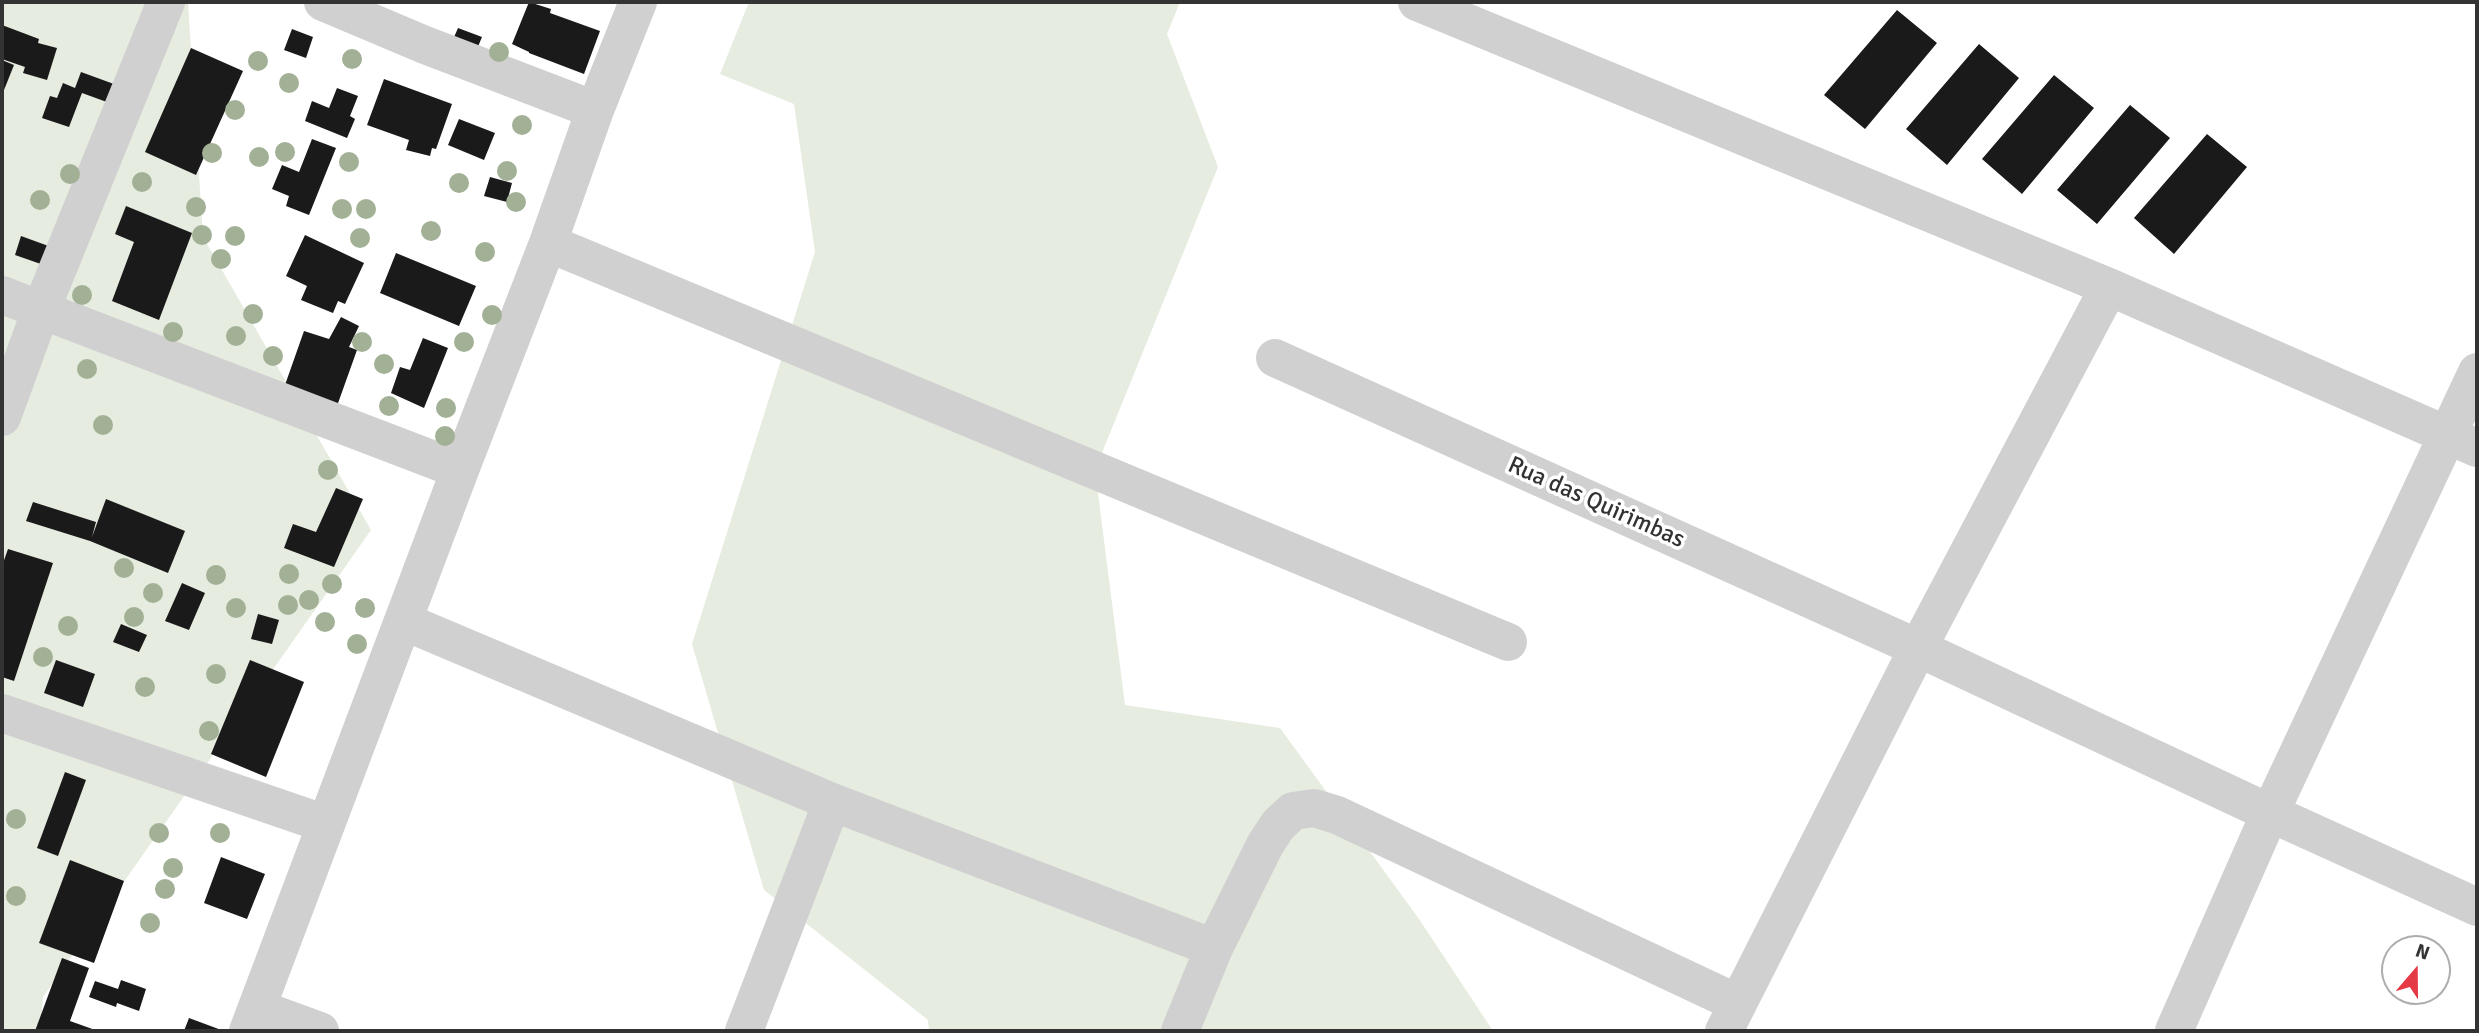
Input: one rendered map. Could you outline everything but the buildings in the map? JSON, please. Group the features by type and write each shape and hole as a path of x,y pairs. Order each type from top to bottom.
{"street":[{"path":"2,417 41,310 166,2"},
{"path":"323,2 425,45 595,110"},
{"path":"320,1031 253,1020 638,2"},
{"path":"1417,2 2109,287 2463,442"},
{"path":"548,243 1508,642"},
{"path":"1180,1031 1214,948 1265,845 1278,824 1293,811 1314,808 1337,815 1731,1017 1918,648 2109,287"},
{"path":"2,295 460,470"},
{"name":"Rua das Quirimbas","path":"1275,358 1918,648 2477,907"},
{"path":"2175,1031 2270,813 2463,442 2477,372"},
{"path":"404,621 831,802 1214,948"},
{"path":"2,713 326,824"},
{"path":"744,1031 831,802"}],"shaded area":[{"path":"2,2 188,2 203,237 371,530 43,997 40,1031 2,1031"},
{"path":"749,2 1180,2 1167,34 1218,167 1095,470 1125,705 1280,728 1419,919 1493,1031 929,1031 928,1020 764,890 692,644 815,252 794,104 720,74"}]}
